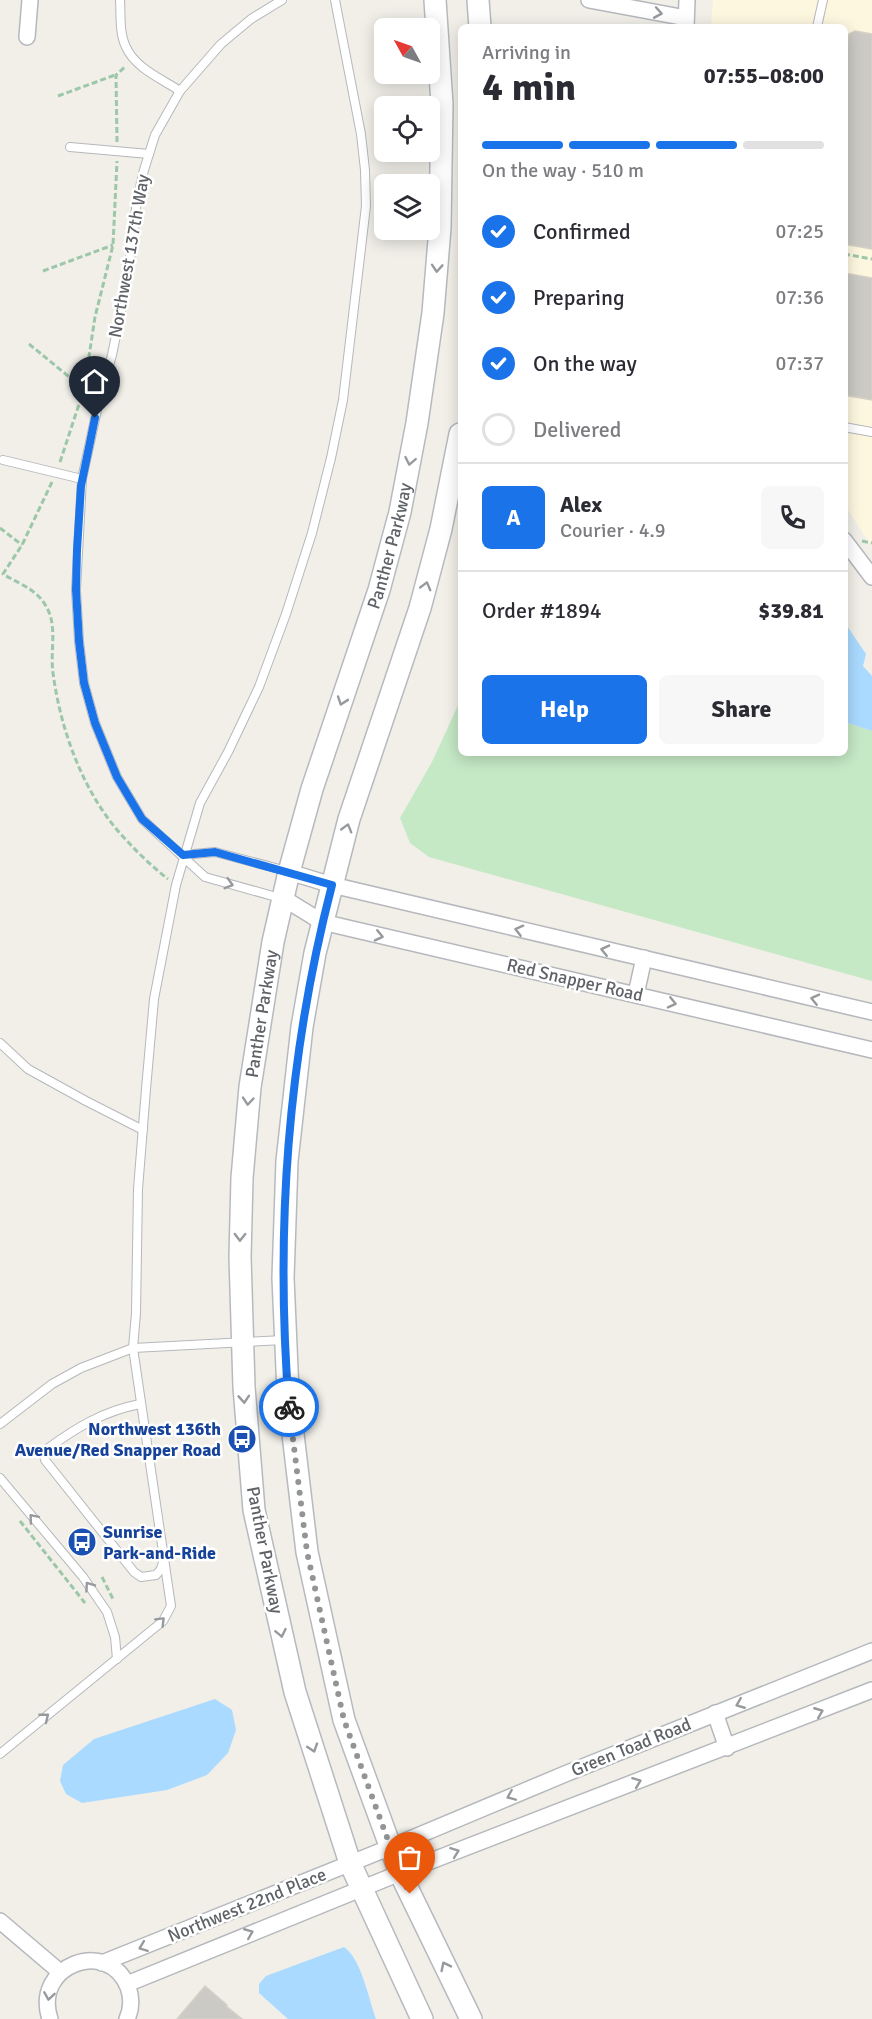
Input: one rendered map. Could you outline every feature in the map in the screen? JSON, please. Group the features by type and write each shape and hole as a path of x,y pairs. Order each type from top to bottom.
{"main road":[{"name":"Panther Parkway","path":"422,2019 350,1863 294,1692 254,1510 244,1404 240,1222 250,1087 265,983 283,898 322,760 379,590 400,512 417,423 433,313 440,228 442,104 435,0"},
{"path":"478,0 480,24"},
{"path":"458,444 441,529 420,608 355,802 322,922 302,1027 287,1161 283,1252 285,1340 292,1435 307,1552 344,1720 400,1873 471,2019"}],"street":[{"path":"27,37 30,0"},
{"path":"589,0 686,22 687,0"},
{"path":"848,545 872,577"},
{"name":"Red Snapper Road","path":"289,872 332,885 872,1012"},
{"name":"Red Snapper Road","path":"283,898 322,922 872,1050"},
{"path":"636,994 644,958"},
{"name":"Green Toad Road","path":"391,1847 715,1713 872,1651"},
{"name":"Green Toad Road","path":"400,1873 872,1690"},
{"path":"715,1713 727,1748"},
{"name":"Northwest 22nd Place","path":"60,1972 73,1964 87,1960 102,1963 391,1847"},
{"name":"Northwest 22nd Place","path":"127,1984 400,1873"},
{"path":"0,1920 60,1972 47,1996 47,2010 50,2019"},
{"path":"184,1930 195,1955"},
{"path":"102,1963 112,1967 127,1984 131,2006 129,2018"}],"lane":[{"path":"120,0 121,31 126,47 134,59 180,91"},
{"name":"Northwest 137th Way","path":"282,0 251,19 221,44 180,91 155,135 135,214 128,280 82,479 76,590 84,683 92,713 117,777 142,819 206,877 283,898"},
{"path":"0,1754 163,1621 171,1606 169,1580 163,1560 133,1348 136,1314 138,1189 154,999 183,855 200,803 228,752 259,687 286,614 315,522 343,400 366,206 361,134 334,0"},
{"path":"818,24 823,0"},
{"path":"70,147 149,154"},
{"path":"848,428 872,432"},
{"path":"3,460 82,479"},
{"path":"183,855 215,852 289,872"},
{"path":"0,1043 28,1069 143,1130"},
{"path":"0,1424 52,1384 81,1368 133,1348 285,1340"},
{"path":"140,1404 124,1407 91,1419 47,1449 44,1455 45,1460 134,1572 141,1576 156,1575 161,1569 163,1560"},
{"path":"0,1478 83,1577 107,1612 115,1637 117,1659"}],"path":[{"path":"58,96 116,75 134,59"},
{"path":"116,75 117,151 113,245 95,317 84,389 56,473 22,545 3,574 40,596 48,609 52,620 53,671 59,709 70,744 87,783 105,814 127,842 176,885"},
{"path":"43,271 113,245"},
{"path":"848,255 872,259"},
{"path":"28,344 84,389"},
{"path":"0,528 22,545"},
{"path":"15,1515 90,1609"},
{"path":"102,1577 117,1604"}],"shaded area":[{"path":"713,0 872,0 872,547 848,510 848,24 711,24"}],"green space":[{"path":"458,705 458,756 848,756 848,723 872,731 872,981 429,857 410,843 400,818 432,762"}],"water":[{"path":"848,627 866,654 863,666 872,676 872,731 848,723"},
{"path":"215,1699 232,1710 236,1730 228,1753 207,1775 167,1790 82,1803 66,1794 60,1781 63,1765 94,1739"},
{"path":"344,1947 350,1952 360,1970 376,2019 288,2019 259,1993 259,1984 266,1976"}],"building":[{"path":"855,31 872,34 872,249 848,245 849,34"},
{"path":"848,274 872,278 872,400 848,396"},
{"path":"205,1986 226,2006 242,2019 177,2019"}],"way so far":[{"path":"289,1407 307,1552 344,1720 400,1873 410,1894"}],"place":[{"name":"Northwest 136th Avenue/Red Snapper Road","path":"242,1439"},
{"name":"Sunrise Park-and-Ride","path":"82,1542"}],"route":[{"path":"95,418 81,486 76,590 79,641 84,683 95,723 117,777 142,819 183,855 215,852 332,885 315,953 302,1027 287,1161 283,1278 289,1407"}]}
